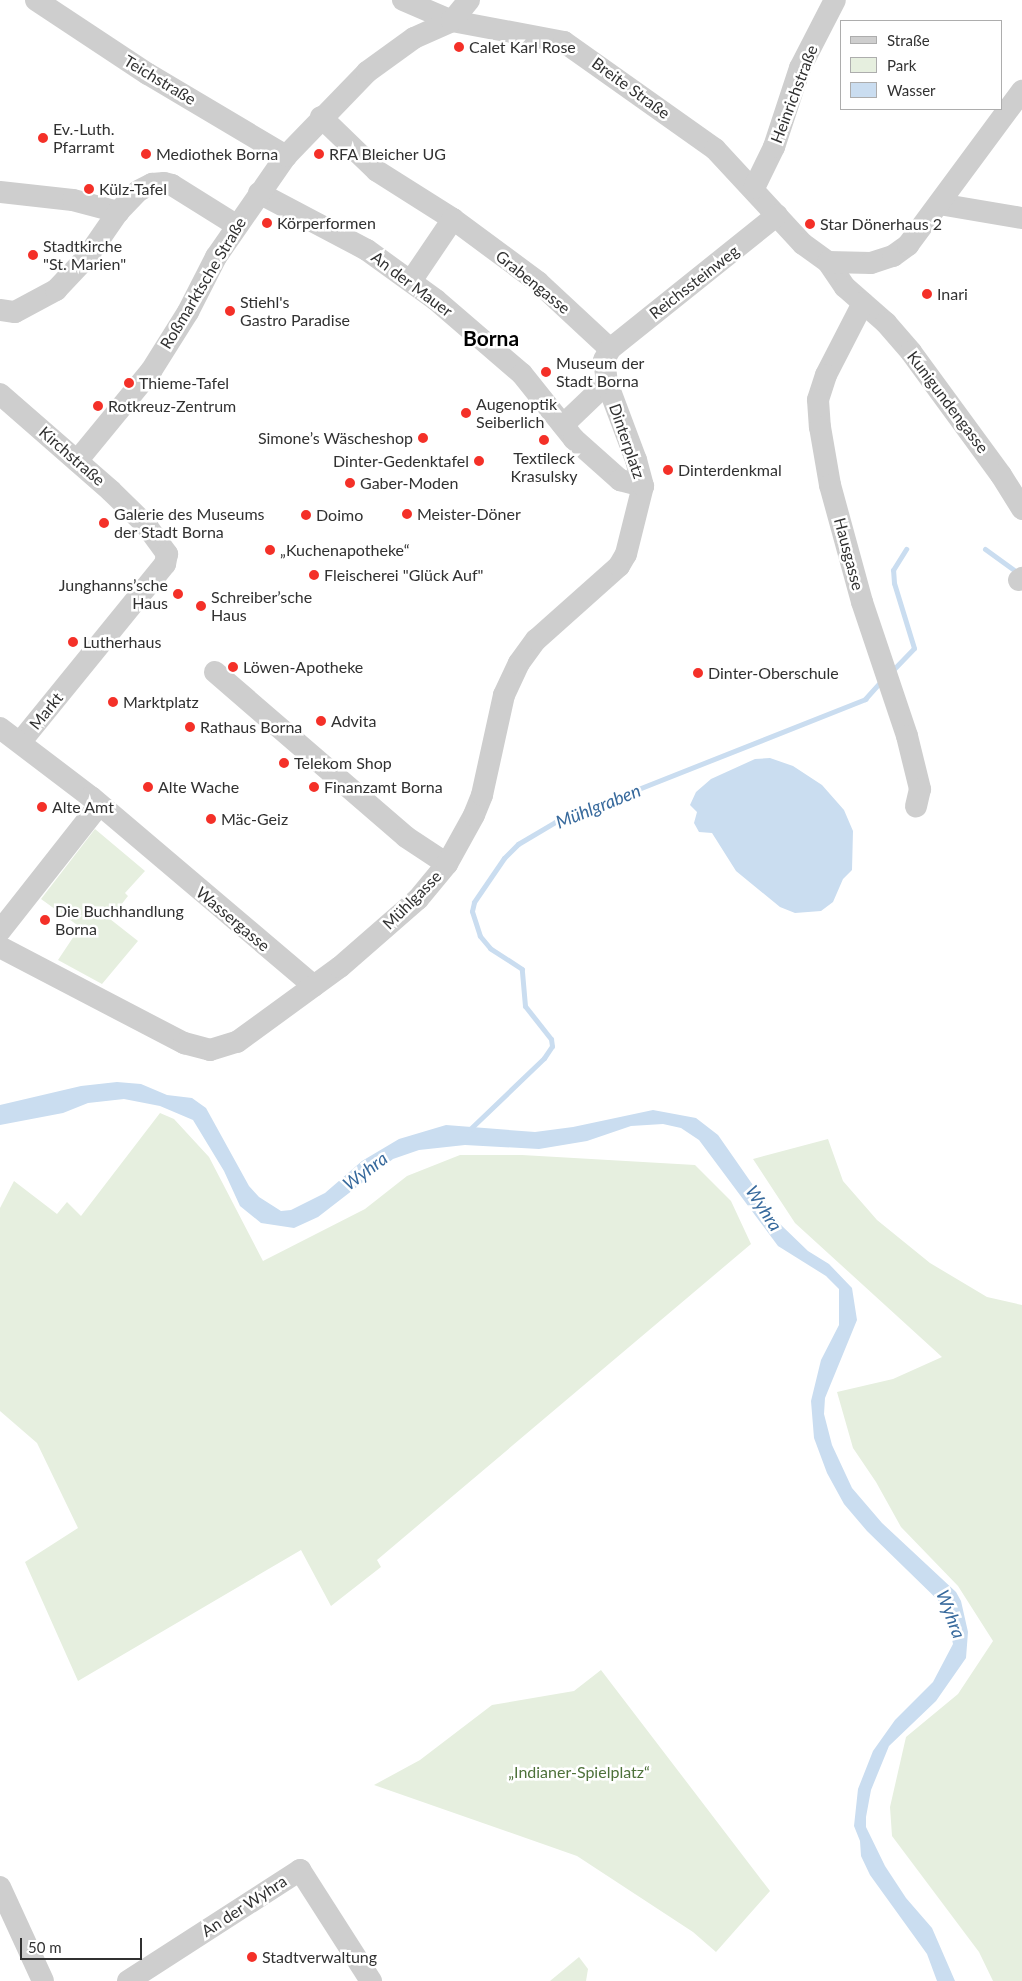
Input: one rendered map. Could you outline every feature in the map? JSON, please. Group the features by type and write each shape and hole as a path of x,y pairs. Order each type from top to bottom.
{"street":[{"name":"Teichstraße","path":"36,0 148,74 286,156"},
{"name":"Breite Straße","path":"403,0 452,21 564,42 715,149 754,188 803,244 828,262"},
{"path":"452,21 469,0"},
{"name":"Heinrichstraße","path":"754,188 774,147 800,68 835,0"},
{"name":"Roßmarktsche Straße","path":"77,461 150,371 236,225 286,156 321,117 367,72 414,38 452,21"},
{"path":"828,262 870,263 893,256 908,245 1022,91"},
{"name":"Grabengasse","path":"321,117 377,171 453,219 538,282 610,349"},
{"path":"0,310 15,312 56,290 87,257 118,212 138,191 152,184 164,183 172,185 236,225"},
{"path":"0,192 73,200 118,212"},
{"name":"An der Mauer","path":"259,193 367,250 411,281 522,374 544,402"},
{"path":"939,204 1022,218"},
{"name":"Reichssteinweg","path":"610,349 777,215"},
{"path":"411,281 453,219"},
{"name":"Kunigundengasse","path":"828,262 837,278 911,352 995,466 1022,509"},
{"name":"Hausgasse","path":"863,303 826,375 818,400 830,485 862,602 894,697 920,789 916,807"},
{"name":"Dinterplatz","path":"544,402 574,439 620,480 642,486 636,460 603,368 610,349"},
{"name":"Dinterplatz","path":"563,424 607,383"},
{"name":"Kirchstraße","path":"0,394 129,508 161,544"},
{"name":"Mühlgasse","path":"0,947 184,1043 210,1050 237,1042 314,986 418,899 446,864 465,835 482,795 508,684 536,640 618,566 635,528 642,486"},
{"name":"Markt","path":"153,852 21,741 165,564 167,554 161,544"},
{"path":"215,672 406,837 446,864"},
{"path":"0,728 21,741"},
{"path":"2,923 99,805"},
{"name":"Wassergasse","path":"153,852 314,986"},
{"name":"An der Wyhra","path":"128,1981 300,1870 371,1981"},
{"path":"0,1888 43,1981"}],"green space":[{"path":"95,829 145,871 125,893 128,896 110,919 138,941 102,984 58,960 80,927 41,899"},
{"path":"160,1113 174,1119 209,1157 263,1261 365,1209 407,1176 460,1155 522,1155 695,1165 731,1201 751,1244 377,1560 381,1567 331,1606 301,1550 78,1681 25,1562 78,1528 37,1443 0,1411 0,1208 14,1181 57,1214 67,1202 81,1216"},
{"path":"828,1139 843,1181 877,1220 930,1263 987,1297 1022,1305 1022,1981 993,1981 979,1952 892,1836 890,1807 906,1737 958,1694 993,1641 958,1586 901,1527 876,1482 853,1448 837,1392 893,1379 942,1357 795,1223 753,1159"},
{"name":"„Indianer-Spielplatz“","path":"601,1670 770,1891 716,1952 693,1932 577,1856 374,1785 420,1760 492,1705 574,1691"},
{"path":"579,1957 588,1969 586,1981 550,1981"}],"water":[{"path":"770,758 793,766 822,785 844,810 853,831 852,870 843,879 833,902 821,911 795,913 780,907 736,871 712,833 699,832 694,823 697,812 690,805 696,792 711,779 755,759"},
{"name":"Wyhra","path":"117,1082 141,1084 167,1095 192,1098 206,1108 249,1186 259,1197 281,1211 291,1210 325,1193 362,1161 399,1139 446,1125 535,1132 573,1127 653,1110 696,1118 718,1135 780,1224 808,1251 829,1264 852,1288 857,1320 825,1398 824,1414 832,1445 852,1488 882,1523 956,1592 961,1601 968,1632 966,1658 936,1701 889,1746 871,1790 866,1817 866,1827 885,1866 906,1898 932,1928 955,1981 937,1981 927,1954 870,1875 861,1856 860,1841 854,1826 858,1789 873,1751 895,1720 933,1682 953,1644 945,1607 867,1531 844,1504 827,1473 814,1438 811,1401 821,1360 839,1325 839,1289 826,1276 778,1246 699,1140 681,1128 663,1124 631,1126 587,1141 539,1149 465,1145 419,1150 393,1159 318,1217 294,1228 261,1223 240,1206 224,1171 193,1120 160,1106 124,1099 88,1103 63,1113 0,1125 0,1105 81,1086"}],"waterway":[{"name":"Mühlgraben","path":"891,672 914,648 894,583 893,570 906,549"},
{"name":"Mühlgraben","path":"985,549 1018,573"},
{"name":"Mühlgraben","path":"469,1130 544,1058 552,1046 551,1039 525,1006 522,969 490,948 480,936 472,911 474,902 504,858 518,844 555,822 865,699 881,681"}],"place":[{"name":"Calet Karl Rose","path":"459,47"},
{"name":"Ev.-Luth. Pfarramt","path":"43,138"},
{"name":"Mediothek Borna","path":"146,154"},
{"name":"RFA Bleicher UG","path":"319,154"},
{"name":"Külz-Tafel","path":"89,189"},
{"name":"Körperformen","path":"267,223"},
{"name":"Star Dönerhaus 2","path":"810,224"},
{"name":"Stadtkirche \"St. Marien\"","path":"33,255"},
{"name":"Inari","path":"927,294"},
{"name":"Stiehl's Gastro Paradise","path":"230,311"},
{"name":"Museum der Stadt Borna","path":"546,372"},
{"name":"Thieme-Tafel","path":"129,383"},
{"name":"Rotkreuz-Zentrum","path":"98,406"},
{"name":"Augenoptik Seiberlich","path":"466,413"},
{"name":"Simone’s Wäscheshop","path":"423,438"},
{"name":"Textileck Krasulsky","path":"544,440"},
{"name":"Dinter-Gedenktafel","path":"479,461"},
{"name":"Dinterdenkmal","path":"668,470"},
{"name":"Gaber-Moden","path":"350,483"},
{"name":"Meister-Döner","path":"407,514"},
{"name":"Doimo","path":"306,515"},
{"name":"Galerie des Museums der Stadt Borna","path":"104,523"},
{"name":"„Kuchenapotheke“","path":"270,550"},
{"name":"Fleischerei \"Glück Auf\"","path":"314,575"},
{"name":"Junghanns’sche Haus","path":"178,594"},
{"name":"Schreiber’sche Haus","path":"201,606"},
{"name":"Lutherhaus","path":"73,642"},
{"name":"Löwen-Apotheke","path":"233,667"},
{"name":"Dinter-Oberschule","path":"698,673"},
{"name":"Marktplatz","path":"113,702"},
{"name":"Advita","path":"321,721"},
{"name":"Rathaus Borna","path":"190,727"},
{"name":"Telekom Shop","path":"284,763"},
{"name":"Alte Wache","path":"148,787"},
{"name":"Finanzamt Borna","path":"314,787"},
{"name":"Alte Amt","path":"42,807"},
{"name":"Mäc-Geiz","path":"211,819"},
{"name":"Die Buchhandlung Borna","path":"45,920"},
{"name":"Stadtverwaltung","path":"252,1957"}],"district":[{"name":"Borna","path":"491,338"}]}
